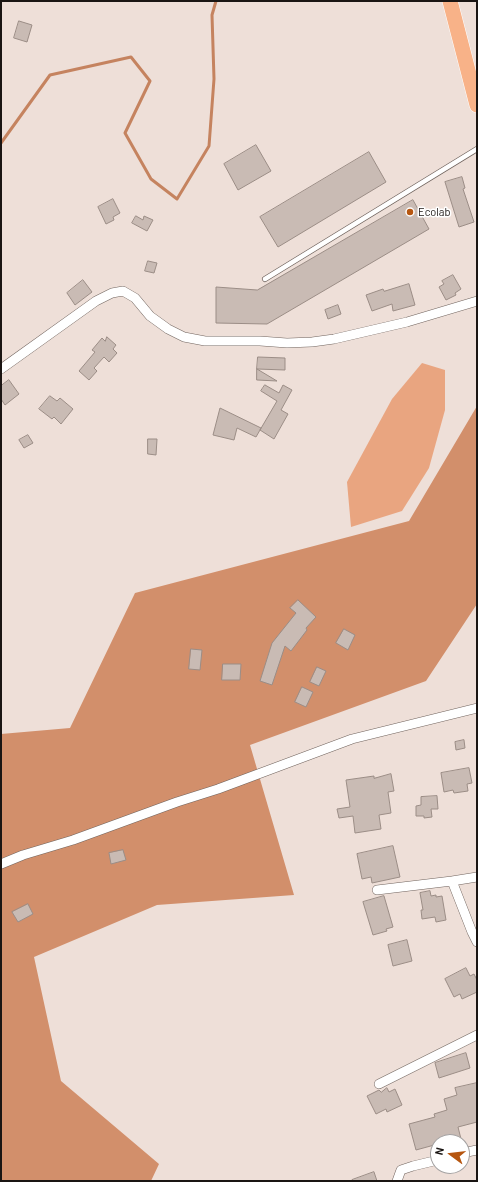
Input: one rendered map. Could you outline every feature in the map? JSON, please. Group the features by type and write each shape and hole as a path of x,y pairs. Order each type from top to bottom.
{"highway":[{"path":"450,1 477,105"}],"street":[{"path":"1,369 96,301 112,293 123,291 135,298 150,316 168,329 184,337 205,341 260,341 287,343 334,339 407,322 477,301"},
{"path":"1,864 23,854 73,840 232,784 352,739 477,708"},
{"path":"377,890 477,877"},
{"path":"452,881 477,942"},
{"path":"379,1084 477,1035"},
{"path":"397,1181 401,1170 430,1162"}],"lane":[{"path":"265,279 477,149"}],"shaded area":[{"path":"422,363 445,370 445,410 429,468 402,511 351,527 347,482 392,399"},
{"path":"477,406 477,604 426,681 250,745 294,895 157,905 34,957 61,1081 159,1164 151,1181 1,1181 1,734 70,728 135,593 409,521"}],"building":[{"path":"19,21 32,25 27,42 14,38"},
{"path":"256,145 271,171 238,190 224,164"},
{"path":"369,152 386,182 278,247 260,217"},
{"path":"462,177 465,188 463,189 474,222 459,227 445,182"},
{"path":"113,199 120,213 113,217 114,220 106,224 98,207"},
{"path":"413,200 429,229 267,324 216,323 216,287 257,290"},
{"path":"136,216 143,220 144,216 153,220 147,231 132,223"},
{"path":"148,261 157,263 154,273 145,271"},
{"path":"453,275 461,289 455,293 456,295 446,300 439,287 444,284 442,281"},
{"path":"83,280 92,292 75,305 67,293"},
{"path":"409,284 415,305 393,311 392,304 372,311 366,295 383,289 384,291"},
{"path":"338,305 341,314 328,319 325,310"},
{"path":"107,337 116,345 113,349 117,353 109,362 104,357 94,368 97,371 89,380 79,371 95,352 92,350 102,338 105,341"},
{"path":"258,357 285,358 285,370 257,369"},
{"path":"257,369 277,381 257,380"},
{"path":"9,380 19,394 5,405 1,399 1,386"},
{"path":"265,385 279,393 283,385 292,390 281,410 288,414 274,439 260,430 277,401 261,391"},
{"path":"50,396 57,401 60,398 73,409 61,424 54,417 52,419 39,409"},
{"path":"220,408 261,428 256,437 237,428 234,440 213,435"},
{"path":"28,435 33,443 24,448 19,440"},
{"path":"148,439 157,439 156,455 148,454"},
{"path":"298,600 316,617 306,628 307,630 291,651 285,646 272,685 260,681 272,643 296,613 290,608"},
{"path":"344,629 355,635 348,650 336,643"},
{"path":"191,649 202,650 200,670 189,669"},
{"path":"223,664 241,664 240,680 222,680"},
{"path":"317,667 326,671 319,686 310,682"},
{"path":"302,687 313,692 306,707 295,702"},
{"path":"464,740 465,748 456,750 455,742"},
{"path":"469,768 472,783 467,784 468,791 454,793 453,790 444,792 441,773"},
{"path":"391,774 394,791 388,792 391,813 379,815 381,829 355,833 353,816 339,818 337,809 350,807 346,780 374,776 374,778"},
{"path":"437,796 438,809 431,809 432,817 424,818 424,816 416,816 416,806 421,805 421,797"},
{"path":"393,846 400,877 372,883 371,877 362,879 357,854"},
{"path":"123,850 126,860 111,864 109,853"},
{"path":"430,891 431,896 442,896 446,920 436,922 435,917 422,919 421,910 423,910 420,893"},
{"path":"384,896 393,927 386,929 387,931 373,935 363,902"},
{"path":"28,904 33,914 18,922 12,912"},
{"path":"407,940 412,961 393,966 388,945"},
{"path":"466,968 470,976 474,974 477,980 477,992 462,999 460,994 454,997 445,979"},
{"path":"466,1053 470,1068 439,1078 435,1063"},
{"path":"477,1083 477,1122 458,1127 460,1134 430,1134 430,1146 416,1150 409,1124 435,1117 434,1114 447,1110 444,1099 457,1095 455,1088"},
{"path":"387,1088 389,1092 395,1089 402,1105 387,1112 386,1109 376,1114 367,1096 379,1090 381,1092"},
{"path":"374,1172 377,1181 352,1181 352,1180"}],"waterway":[{"path":"1,143 50,75 131,57 150,81 125,133 151,179 177,199 209,146 214,79 212,15 216,1"}],"place":[{"name":"Ecolab","path":"410,212"}]}
